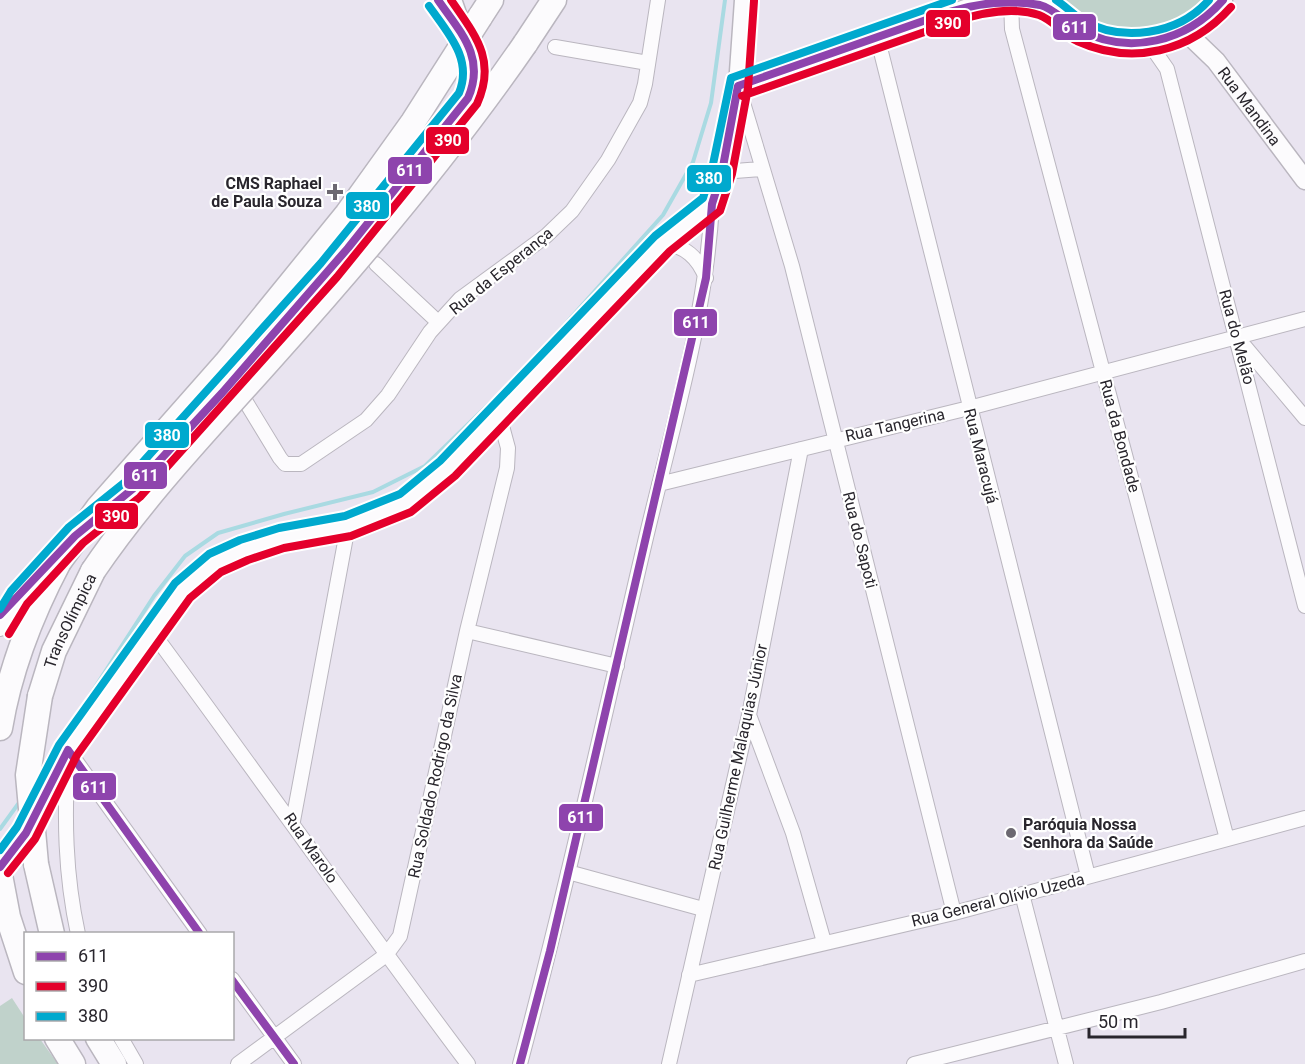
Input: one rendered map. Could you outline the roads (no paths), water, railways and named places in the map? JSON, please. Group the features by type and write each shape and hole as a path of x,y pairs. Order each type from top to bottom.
{"highway":[{"path":"449,0 462,37"},
{"name":"TransOlímpica","path":"52,932 36,864 28,775 40,696 54,651 93,571 151,493 371,245 477,112 554,0"},
{"name":"TransOlímpica","path":"0,728 5,699 21,643 60,562 98,508 226,363 347,214 413,122 486,8"},
{"path":"0,875 8,917 24,966"},
{"path":"58,1040 73,1064"},
{"path":"100,1040 114,1064"}],"street":[{"path":"0,615 19,598 76,535 132,490 351,244 468,98 476,82 475,56 438,0"},
{"name":"Rua da Esperança","path":"232,379 285,464 301,464 376,410 438,322 460,299 546,236 572,211 608,160 632,119 643,92 658,0"},
{"path":"520,1064 617,666 706,278 712,204 722,172 738,86 744,0"},
{"path":"738,86 983,1 1016,1 1048,5 1065,21 1096,38 1114,43 1149,43 1175,36 1208,16 1222,0"},
{"name":"Rua da Bondade","path":"1016,1 1010,17 1013,33 1227,839"},
{"name":"Rua Mandina","path":"1208,16 1206,32 1216,61"},
{"name":"Rua Maracujá","path":"877,36 1088,876"},
{"name":"Rua Mandina","path":"1175,36 1191,38 1216,61 1305,180"},
{"name":"Rua do Melão","path":"1167,69 1175,36"},
{"name":"Rua do Melão","path":"1149,43 1167,69 1305,606"},
{"path":"555,47 648,63"},
{"name":"Rua do Sapoti","path":"738,86 761,169 792,266 954,913"},
{"path":"722,172 761,169"},
{"path":"0,875 26,833 68,750 182,591 215,563 244,550 280,538 348,526 405,503 447,469 663,243 712,204"},
{"path":"663,243 686,250 695,257 706,278"},
{"path":"376,264 438,322"},
{"name":"Rua Tangerina","path":"659,484 1104,374 1305,319"},
{"path":"1238,339 1305,418"},
{"name":"Rua Soldado Rodrigo da Silva","path":"238,1064 386,956 400,936 467,631 507,468 508,447 499,416"},
{"name":"Rua Guilherme Malaquias Júnior","path":"669,1064 749,715 801,449"},
{"path":"293,822 348,526"},
{"path":"0,629 19,598"},
{"path":"467,631 617,666"},
{"name":"Rua Marolo","path":"153,633 293,822 386,956 468,1064"},
{"path":"749,715 793,832 824,942"},
{"path":"68,750 65,844 67,875 78,932"},
{"path":"68,750 199,932"},
{"name":"Rua General Olívio Uzeda","path":"689,975 954,913 1305,818"},
{"path":"568,872 703,909"},
{"path":"1022,894 1066,1064"},
{"path":"914,1064 1057,1030 1305,961"},
{"path":"234,982 294,1064"},
{"path":"122,1040 136,1064"}],"waterway":[{"path":"39,774 154,596 185,556 218,533 373,492 425,466 524,370 663,215 693,162 711,103 725,0"},
{"path":"0,829 21,800"}],"place":[{"name":"CMS Raphael de Paula Souza","path":"335,192"},
{"name":"Paróquia Nossa Senhora da Saúde","path":"1011,833"}]}
